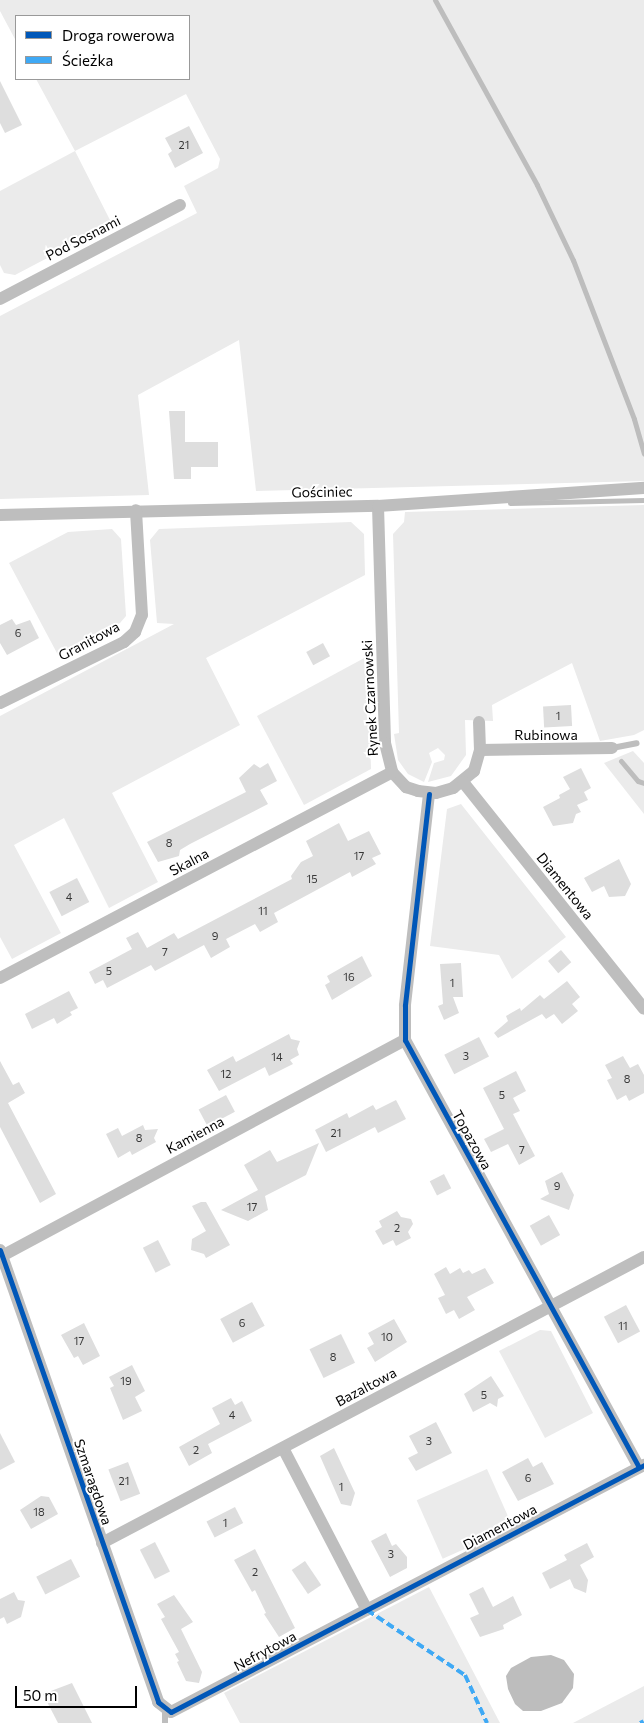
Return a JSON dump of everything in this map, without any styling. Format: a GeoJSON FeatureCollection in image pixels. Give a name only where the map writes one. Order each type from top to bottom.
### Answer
{"type":"FeatureCollection","features":[{"type":"Feature","properties":{"kind":"street","name":"Pod Sosnami"},"geometry":{"type":"LineString","coordinates":[[0,299],[180,205]]}},
{"type":"Feature","properties":{"kind":"street","name":"Gościniec"},"geometry":{"type":"LineString","coordinates":[[0,515],[136,510],[378,506],[644,488]]}},
{"type":"Feature","properties":{"kind":"street","name":"Rynek Czarnowski"},"geometry":{"type":"LineString","coordinates":[[378,506],[385,743],[392,772],[406,787],[429,794]]}},
{"type":"Feature","properties":{"kind":"street","name":"Granitowa"},"geometry":{"type":"LineString","coordinates":[[0,703],[124,642],[135,632],[142,615],[136,510]]}},
{"type":"Feature","properties":{"kind":"street"},"geometry":{"type":"LineString","coordinates":[[429,794],[446,792],[463,782],[474,771],[480,750],[480,722]]}},
{"type":"Feature","properties":{"kind":"street","name":"Rubinowa"},"geometry":{"type":"LineString","coordinates":[[480,750],[612,748]]}},
{"type":"Feature","properties":{"kind":"street","name":"Skalna"},"geometry":{"type":"LineString","coordinates":[[0,978],[392,772]]}},
{"type":"Feature","properties":{"kind":"street","name":"Diamentowa"},"geometry":{"type":"LineString","coordinates":[[463,782],[644,1009]]}},
{"type":"Feature","properties":{"kind":"street","name":"Topazowa"},"geometry":{"type":"LineString","coordinates":[[429,794],[405,1006],[405,1040],[551,1306],[642,1466]]}},
{"type":"Feature","properties":{"kind":"street","name":"Kamienna"},"geometry":{"type":"LineString","coordinates":[[1,1254],[405,1040]]}},
{"type":"Feature","properties":{"kind":"street","name":"Szmaragdowa"},"geometry":{"type":"LineString","coordinates":[[1,1254],[158,1702],[168,1715]]}},
{"type":"Feature","properties":{"kind":"street","name":"Bazaltowa"},"geometry":{"type":"LineString","coordinates":[[102,1543],[644,1257]]}},
{"type":"Feature","properties":{"kind":"street"},"geometry":{"type":"LineString","coordinates":[[283,1448],[367,1610]]}},
{"type":"Feature","properties":{"kind":"street","name":"Diamentowa"},"geometry":{"type":"LineString","coordinates":[[367,1610],[642,1466]]}},
{"type":"Feature","properties":{"kind":"street","name":"Nefrytowa"},"geometry":{"type":"LineString","coordinates":[[168,1715],[367,1610]]}},
{"type":"Feature","properties":{"kind":"lane"},"geometry":{"type":"LineString","coordinates":[[612,748],[637,743]]}},
{"type":"Feature","properties":{"kind":"shaded area"},"geometry":{"type":"Polygon","coordinates":[[[0,0],[644,0],[644,481],[256,491],[239,340],[138,395],[149,495],[0,499],[0,316],[197,213],[184,186],[218,168],[220,159],[186,94],[75,151],[37,80],[190,80],[190,15],[15,15],[15,39],[0,11],[0,0]]]}},
{"type":"Feature","properties":{"kind":"shaded area"},"geometry":{"type":"Polygon","coordinates":[[[75,151],[112,224],[15,275],[4,273],[0,265],[0,191],[75,151]]]}},
{"type":"Feature","properties":{"kind":"shaded area"},"geometry":{"type":"Polygon","coordinates":[[[644,505],[644,730],[634,735],[600,741],[572,663],[492,705],[493,721],[465,720],[466,755],[451,776],[428,782],[434,763],[444,760],[445,755],[438,748],[429,753],[432,762],[424,782],[408,774],[398,760],[394,734],[399,733],[393,534],[404,522],[405,512],[644,505]]]}},
{"type":"Feature","properties":{"kind":"shaded area"},"geometry":{"type":"Polygon","coordinates":[[[351,522],[364,534],[365,575],[206,658],[240,725],[112,793],[158,882],[109,908],[64,818],[14,845],[61,933],[12,959],[0,937],[0,716],[174,624],[157,623],[150,540],[159,529],[351,522]]]}},
{"type":"Feature","properties":{"kind":"shaded area"},"geometry":{"type":"Polygon","coordinates":[[[112,529],[121,539],[126,616],[120,623],[58,655],[9,563],[68,532],[112,529]]]}},
{"type":"Feature","properties":{"kind":"shaded area"},"geometry":{"type":"Polygon","coordinates":[[[368,656],[371,769],[304,805],[257,716],[368,656]]]}},
{"type":"Feature","properties":{"kind":"shaded area"},"geometry":{"type":"Polygon","coordinates":[[[633,751],[644,763],[644,814],[604,763],[633,751]]]}},
{"type":"Feature","properties":{"kind":"shaded area"},"geometry":{"type":"Polygon","coordinates":[[[461,804],[566,937],[512,979],[499,955],[430,946],[447,809],[461,804]]]}},
{"type":"Feature","properties":{"kind":"shaded area"},"geometry":{"type":"Polygon","coordinates":[[[540,1330],[551,1331],[593,1413],[545,1438],[499,1351],[540,1330]]]}},
{"type":"Feature","properties":{"kind":"shaded area"},"geometry":{"type":"Polygon","coordinates":[[[487,1469],[513,1527],[443,1559],[417,1500],[487,1469]]]}},
{"type":"Feature","properties":{"kind":"shaded area"},"geometry":{"type":"Polygon","coordinates":[[[429,1587],[500,1723],[240,1723],[224,1693],[429,1587]]]}},
{"type":"Feature","properties":{"kind":"shaded area"},"geometry":{"type":"Polygon","coordinates":[[[551,1655],[564,1660],[574,1674],[573,1688],[562,1703],[541,1711],[523,1711],[515,1704],[508,1689],[506,1676],[511,1668],[531,1657],[551,1655]]]}},
{"type":"Feature","properties":{"kind":"shaded area"},"geometry":{"type":"Polygon","coordinates":[[[644,1686],[644,1723],[573,1723],[644,1686]]]}},
{"type":"Feature","properties":{"kind":"building"},"geometry":{"type":"Polygon","coordinates":[[[0,81],[22,125],[5,133],[0,123],[0,81]]]}},
{"type":"Feature","properties":{"kind":"building"},"geometry":{"type":"Polygon","coordinates":[[[189,126],[203,153],[175,168],[168,154],[172,151],[165,138],[189,126]]]}},
{"type":"Feature","properties":{"kind":"building"},"geometry":{"type":"Polygon","coordinates":[[[169,411],[185,411],[185,442],[218,442],[218,467],[191,467],[191,479],[174,479],[169,411]]]}},
{"type":"Feature","properties":{"kind":"building"},"geometry":{"type":"Polygon","coordinates":[[[12,619],[16,625],[30,620],[39,638],[7,655],[0,643],[0,625],[12,619]]]}},
{"type":"Feature","properties":{"kind":"building"},"geometry":{"type":"Polygon","coordinates":[[[323,643],[330,656],[313,665],[306,652],[323,643]]]}},
{"type":"Feature","properties":{"kind":"building"},"geometry":{"type":"Polygon","coordinates":[[[571,705],[572,726],[544,727],[543,706],[571,705]]]}},
{"type":"Feature","properties":{"kind":"building"},"geometry":{"type":"Polygon","coordinates":[[[268,763],[277,781],[260,790],[268,804],[190,844],[180,850],[179,856],[158,862],[147,842],[246,792],[239,778],[254,764],[260,768],[268,763]]]}},
{"type":"Feature","properties":{"kind":"building"},"geometry":{"type":"Polygon","coordinates":[[[581,768],[591,788],[584,792],[588,800],[577,805],[581,812],[576,814],[573,823],[553,826],[543,807],[560,798],[559,795],[570,789],[563,777],[581,768]]]}},
{"type":"Feature","properties":{"kind":"building"},"geometry":{"type":"Polygon","coordinates":[[[339,823],[348,841],[369,831],[381,854],[372,858],[376,864],[352,877],[350,872],[274,913],[278,922],[260,932],[255,924],[226,939],[230,947],[211,958],[204,945],[155,971],[151,965],[107,988],[103,980],[95,984],[89,972],[132,949],[126,938],[138,932],[147,948],[174,933],[178,939],[292,879],[291,876],[301,862],[313,856],[306,841],[339,823]]]}},
{"type":"Feature","properties":{"kind":"building"},"geometry":{"type":"Polygon","coordinates":[[[619,859],[631,884],[625,896],[609,897],[604,886],[592,892],[584,878],[619,859]]]}},
{"type":"Feature","properties":{"kind":"building"},"geometry":{"type":"Polygon","coordinates":[[[77,878],[89,902],[62,916],[49,892],[77,878]]]}},
{"type":"Feature","properties":{"kind":"building"},"geometry":{"type":"Polygon","coordinates":[[[561,950],[571,962],[558,973],[548,961],[561,950]]]}},
{"type":"Feature","properties":{"kind":"building"},"geometry":{"type":"Polygon","coordinates":[[[362,956],[372,976],[332,1000],[325,985],[330,982],[327,976],[362,956]]]}},
{"type":"Feature","properties":{"kind":"building"},"geometry":{"type":"Polygon","coordinates":[[[461,963],[463,997],[453,997],[459,1013],[444,1020],[438,1006],[443,1004],[440,964],[461,963]]]}},
{"type":"Feature","properties":{"kind":"building"},"geometry":{"type":"Polygon","coordinates":[[[567,981],[580,997],[572,1004],[578,1011],[562,1024],[554,1014],[546,1019],[542,1014],[498,1038],[494,1033],[508,1021],[506,1016],[520,1008],[521,1011],[540,995],[544,999],[567,981]]]}},
{"type":"Feature","properties":{"kind":"building"},"geometry":{"type":"Polygon","coordinates":[[[69,991],[78,1008],[70,1012],[72,1015],[57,1024],[54,1018],[32,1029],[25,1014],[69,991]]]}},
{"type":"Feature","properties":{"kind":"building"},"geometry":{"type":"Polygon","coordinates":[[[289,1034],[291,1039],[300,1041],[297,1049],[299,1055],[290,1060],[293,1064],[269,1076],[265,1067],[219,1091],[207,1070],[233,1056],[236,1062],[289,1034]]]}},
{"type":"Feature","properties":{"kind":"building"},"geometry":{"type":"Polygon","coordinates":[[[479,1037],[489,1057],[454,1074],[444,1055],[479,1037]]]}},
{"type":"Feature","properties":{"kind":"building"},"geometry":{"type":"Polygon","coordinates":[[[623,1056],[630,1068],[638,1064],[644,1075],[644,1093],[629,1101],[626,1095],[617,1100],[607,1080],[612,1078],[605,1065],[623,1056]]]}},
{"type":"Feature","properties":{"kind":"building"},"geometry":{"type":"Polygon","coordinates":[[[0,1061],[13,1085],[19,1082],[25,1093],[8,1103],[56,1194],[40,1203],[0,1127],[0,1061]]]}},
{"type":"Feature","properties":{"kind":"building"},"geometry":{"type":"Polygon","coordinates":[[[516,1071],[526,1091],[513,1098],[520,1111],[513,1114],[535,1156],[519,1165],[508,1144],[491,1152],[484,1139],[504,1129],[483,1088],[516,1071]]]}},
{"type":"Feature","properties":{"kind":"building"},"geometry":{"type":"Polygon","coordinates":[[[226,1095],[235,1112],[208,1126],[199,1110],[226,1095]]]}},
{"type":"Feature","properties":{"kind":"building"},"geometry":{"type":"Polygon","coordinates":[[[396,1100],[406,1119],[378,1133],[375,1127],[326,1152],[315,1130],[347,1113],[349,1118],[373,1105],[376,1110],[396,1100]]]}},
{"type":"Feature","properties":{"kind":"building"},"geometry":{"type":"Polygon","coordinates":[[[143,1125],[145,1130],[158,1129],[154,1138],[156,1142],[132,1155],[130,1151],[118,1158],[106,1134],[118,1128],[122,1136],[143,1125]]]}},
{"type":"Feature","properties":{"kind":"building"},"geometry":{"type":"Polygon","coordinates":[[[319,1143],[306,1175],[265,1196],[268,1210],[248,1221],[221,1210],[258,1190],[244,1165],[270,1150],[277,1162],[319,1143]]]}},
{"type":"Feature","properties":{"kind":"building"},"geometry":{"type":"Polygon","coordinates":[[[562,1172],[574,1195],[569,1210],[540,1199],[549,1194],[545,1181],[562,1172]]]}},
{"type":"Feature","properties":{"kind":"building"},"geometry":{"type":"Polygon","coordinates":[[[444,1174],[451,1188],[437,1196],[430,1181],[444,1174]]]}},
{"type":"Feature","properties":{"kind":"building"},"geometry":{"type":"Polygon","coordinates":[[[206,1202],[230,1245],[206,1258],[204,1254],[191,1250],[192,1239],[206,1231],[192,1206],[206,1202]]]}},
{"type":"Feature","properties":{"kind":"building"},"geometry":{"type":"Polygon","coordinates":[[[397,1211],[401,1217],[411,1219],[413,1224],[408,1232],[411,1238],[396,1246],[393,1240],[383,1245],[375,1231],[382,1227],[379,1221],[397,1211]]]}},
{"type":"Feature","properties":{"kind":"building"},"geometry":{"type":"Polygon","coordinates":[[[549,1215],[560,1235],[541,1246],[530,1226],[549,1215]]]}},
{"type":"Feature","properties":{"kind":"building"},"geometry":{"type":"Polygon","coordinates":[[[158,1240],[171,1265],[156,1273],[143,1248],[158,1240]]]}},
{"type":"Feature","properties":{"kind":"building"},"geometry":{"type":"Polygon","coordinates":[[[446,1267],[450,1274],[460,1268],[463,1273],[469,1270],[472,1274],[485,1268],[494,1283],[467,1297],[475,1310],[459,1319],[454,1310],[446,1314],[438,1298],[445,1295],[434,1274],[446,1267]]]}},
{"type":"Feature","properties":{"kind":"building"},"geometry":{"type":"Polygon","coordinates":[[[252,1302],[265,1326],[233,1343],[220,1319],[252,1302]]]}},
{"type":"Feature","properties":{"kind":"building"},"geometry":{"type":"Polygon","coordinates":[[[626,1305],[640,1331],[618,1343],[604,1317],[626,1305]]]}},
{"type":"Feature","properties":{"kind":"building"},"geometry":{"type":"Polygon","coordinates":[[[394,1319],[407,1342],[375,1362],[367,1348],[374,1344],[368,1333],[394,1319]]]}},
{"type":"Feature","properties":{"kind":"building"},"geometry":{"type":"Polygon","coordinates":[[[84,1323],[100,1356],[83,1365],[78,1356],[74,1358],[61,1335],[84,1323]]]}},
{"type":"Feature","properties":{"kind":"building"},"geometry":{"type":"Polygon","coordinates":[[[341,1334],[355,1363],[324,1378],[310,1349],[341,1334]]]}},
{"type":"Feature","properties":{"kind":"building"},"geometry":{"type":"Polygon","coordinates":[[[132,1365],[145,1391],[135,1397],[142,1411],[123,1420],[110,1388],[114,1386],[109,1377],[132,1365]]]}},
{"type":"Feature","properties":{"kind":"building"},"geometry":{"type":"Polygon","coordinates":[[[491,1376],[504,1396],[498,1399],[497,1407],[490,1403],[473,1412],[464,1394],[491,1376]]]}},
{"type":"Feature","properties":{"kind":"building"},"geometry":{"type":"Polygon","coordinates":[[[231,1398],[235,1405],[242,1401],[252,1421],[208,1444],[212,1453],[189,1466],[179,1447],[220,1424],[212,1408],[231,1398]]]}},
{"type":"Feature","properties":{"kind":"building"},"geometry":{"type":"Polygon","coordinates":[[[436,1422],[452,1453],[416,1471],[408,1458],[418,1453],[409,1436],[436,1422]]]}},
{"type":"Feature","properties":{"kind":"building"},"geometry":{"type":"Polygon","coordinates":[[[0,1433],[15,1462],[0,1470],[0,1433]]]}},
{"type":"Feature","properties":{"kind":"building"},"geometry":{"type":"Polygon","coordinates":[[[334,1448],[355,1493],[351,1506],[341,1504],[320,1456],[334,1448]]]}},
{"type":"Feature","properties":{"kind":"building"},"geometry":{"type":"Polygon","coordinates":[[[528,1458],[533,1467],[542,1462],[554,1484],[518,1501],[502,1472],[528,1458]]]}},
{"type":"Feature","properties":{"kind":"building"},"geometry":{"type":"Polygon","coordinates":[[[128,1462],[140,1494],[121,1501],[108,1470],[128,1462]]]}},
{"type":"Feature","properties":{"kind":"building"},"geometry":{"type":"Polygon","coordinates":[[[41,1496],[49,1497],[58,1514],[31,1529],[20,1510],[41,1496]]]}},
{"type":"Feature","properties":{"kind":"building"},"geometry":{"type":"Polygon","coordinates":[[[235,1507],[243,1523],[215,1538],[206,1522],[235,1507]]]}},
{"type":"Feature","properties":{"kind":"building"},"geometry":{"type":"Polygon","coordinates":[[[386,1533],[392,1546],[396,1544],[407,1557],[407,1568],[390,1577],[371,1541],[386,1533]]]}},
{"type":"Feature","properties":{"kind":"building"},"geometry":{"type":"Polygon","coordinates":[[[155,1542],[170,1571],[155,1579],[140,1550],[155,1542]]]}},
{"type":"Feature","properties":{"kind":"building"},"geometry":{"type":"Polygon","coordinates":[[[587,1543],[594,1557],[580,1565],[588,1580],[586,1593],[574,1588],[570,1579],[550,1589],[542,1573],[567,1560],[564,1555],[587,1543]]]}},
{"type":"Feature","properties":{"kind":"building"},"geometry":{"type":"Polygon","coordinates":[[[255,1549],[295,1628],[279,1637],[264,1614],[266,1613],[255,1590],[252,1592],[234,1560],[255,1549]]]}},
{"type":"Feature","properties":{"kind":"building"},"geometry":{"type":"Polygon","coordinates":[[[71,1559],[80,1577],[45,1595],[36,1577],[71,1559]]]}},
{"type":"Feature","properties":{"kind":"building"},"geometry":{"type":"Polygon","coordinates":[[[305,1561],[321,1585],[308,1594],[292,1570],[305,1561]]]}},
{"type":"Feature","properties":{"kind":"building"},"geometry":{"type":"Polygon","coordinates":[[[483,1587],[493,1607],[513,1596],[522,1615],[503,1625],[504,1629],[480,1637],[470,1618],[479,1614],[469,1594],[483,1587]]]}},
{"type":"Feature","properties":{"kind":"building"},"geometry":{"type":"Polygon","coordinates":[[[14,1592],[18,1600],[25,1601],[21,1617],[7,1624],[4,1617],[0,1619],[0,1599],[14,1592]]]}},
{"type":"Feature","properties":{"kind":"building"},"geometry":{"type":"Polygon","coordinates":[[[174,1595],[193,1622],[181,1629],[202,1672],[199,1683],[186,1681],[175,1654],[179,1652],[161,1619],[165,1617],[157,1604],[174,1595]]]}},
{"type":"Feature","properties":{"kind":"building"},"geometry":{"type":"Polygon","coordinates":[[[72,1683],[92,1723],[58,1723],[43,1694],[72,1683]]]}},
{"type":"Feature","properties":{"kind":"waterway"},"geometry":{"type":"LineString","coordinates":[[435,0],[537,185],[573,260],[634,419],[644,454]]}},
{"type":"Feature","properties":{"kind":"waterway"},"geometry":{"type":"LineString","coordinates":[[510,503],[644,500]]}},
{"type":"Feature","properties":{"kind":"waterway"},"geometry":{"type":"LineString","coordinates":[[621,761],[638,781],[644,783]]}},
{"type":"Feature","properties":{"kind":"marked path"},"geometry":{"type":"LineString","coordinates":[[367,1610],[465,1675],[487,1723]]}},
{"type":"Feature","properties":{"kind":"marked path"},"geometry":{"type":"LineString","coordinates":[[640,1723],[644,1721]]}},
{"type":"Feature","properties":{"kind":"cycle path"},"geometry":{"type":"LineString","coordinates":[[429,794],[405,1006],[405,1040],[639,1467]]}},
{"type":"Feature","properties":{"kind":"cycle path"},"geometry":{"type":"LineString","coordinates":[[0,1250],[158,1702],[171,1712],[644,1465]]}}]}
